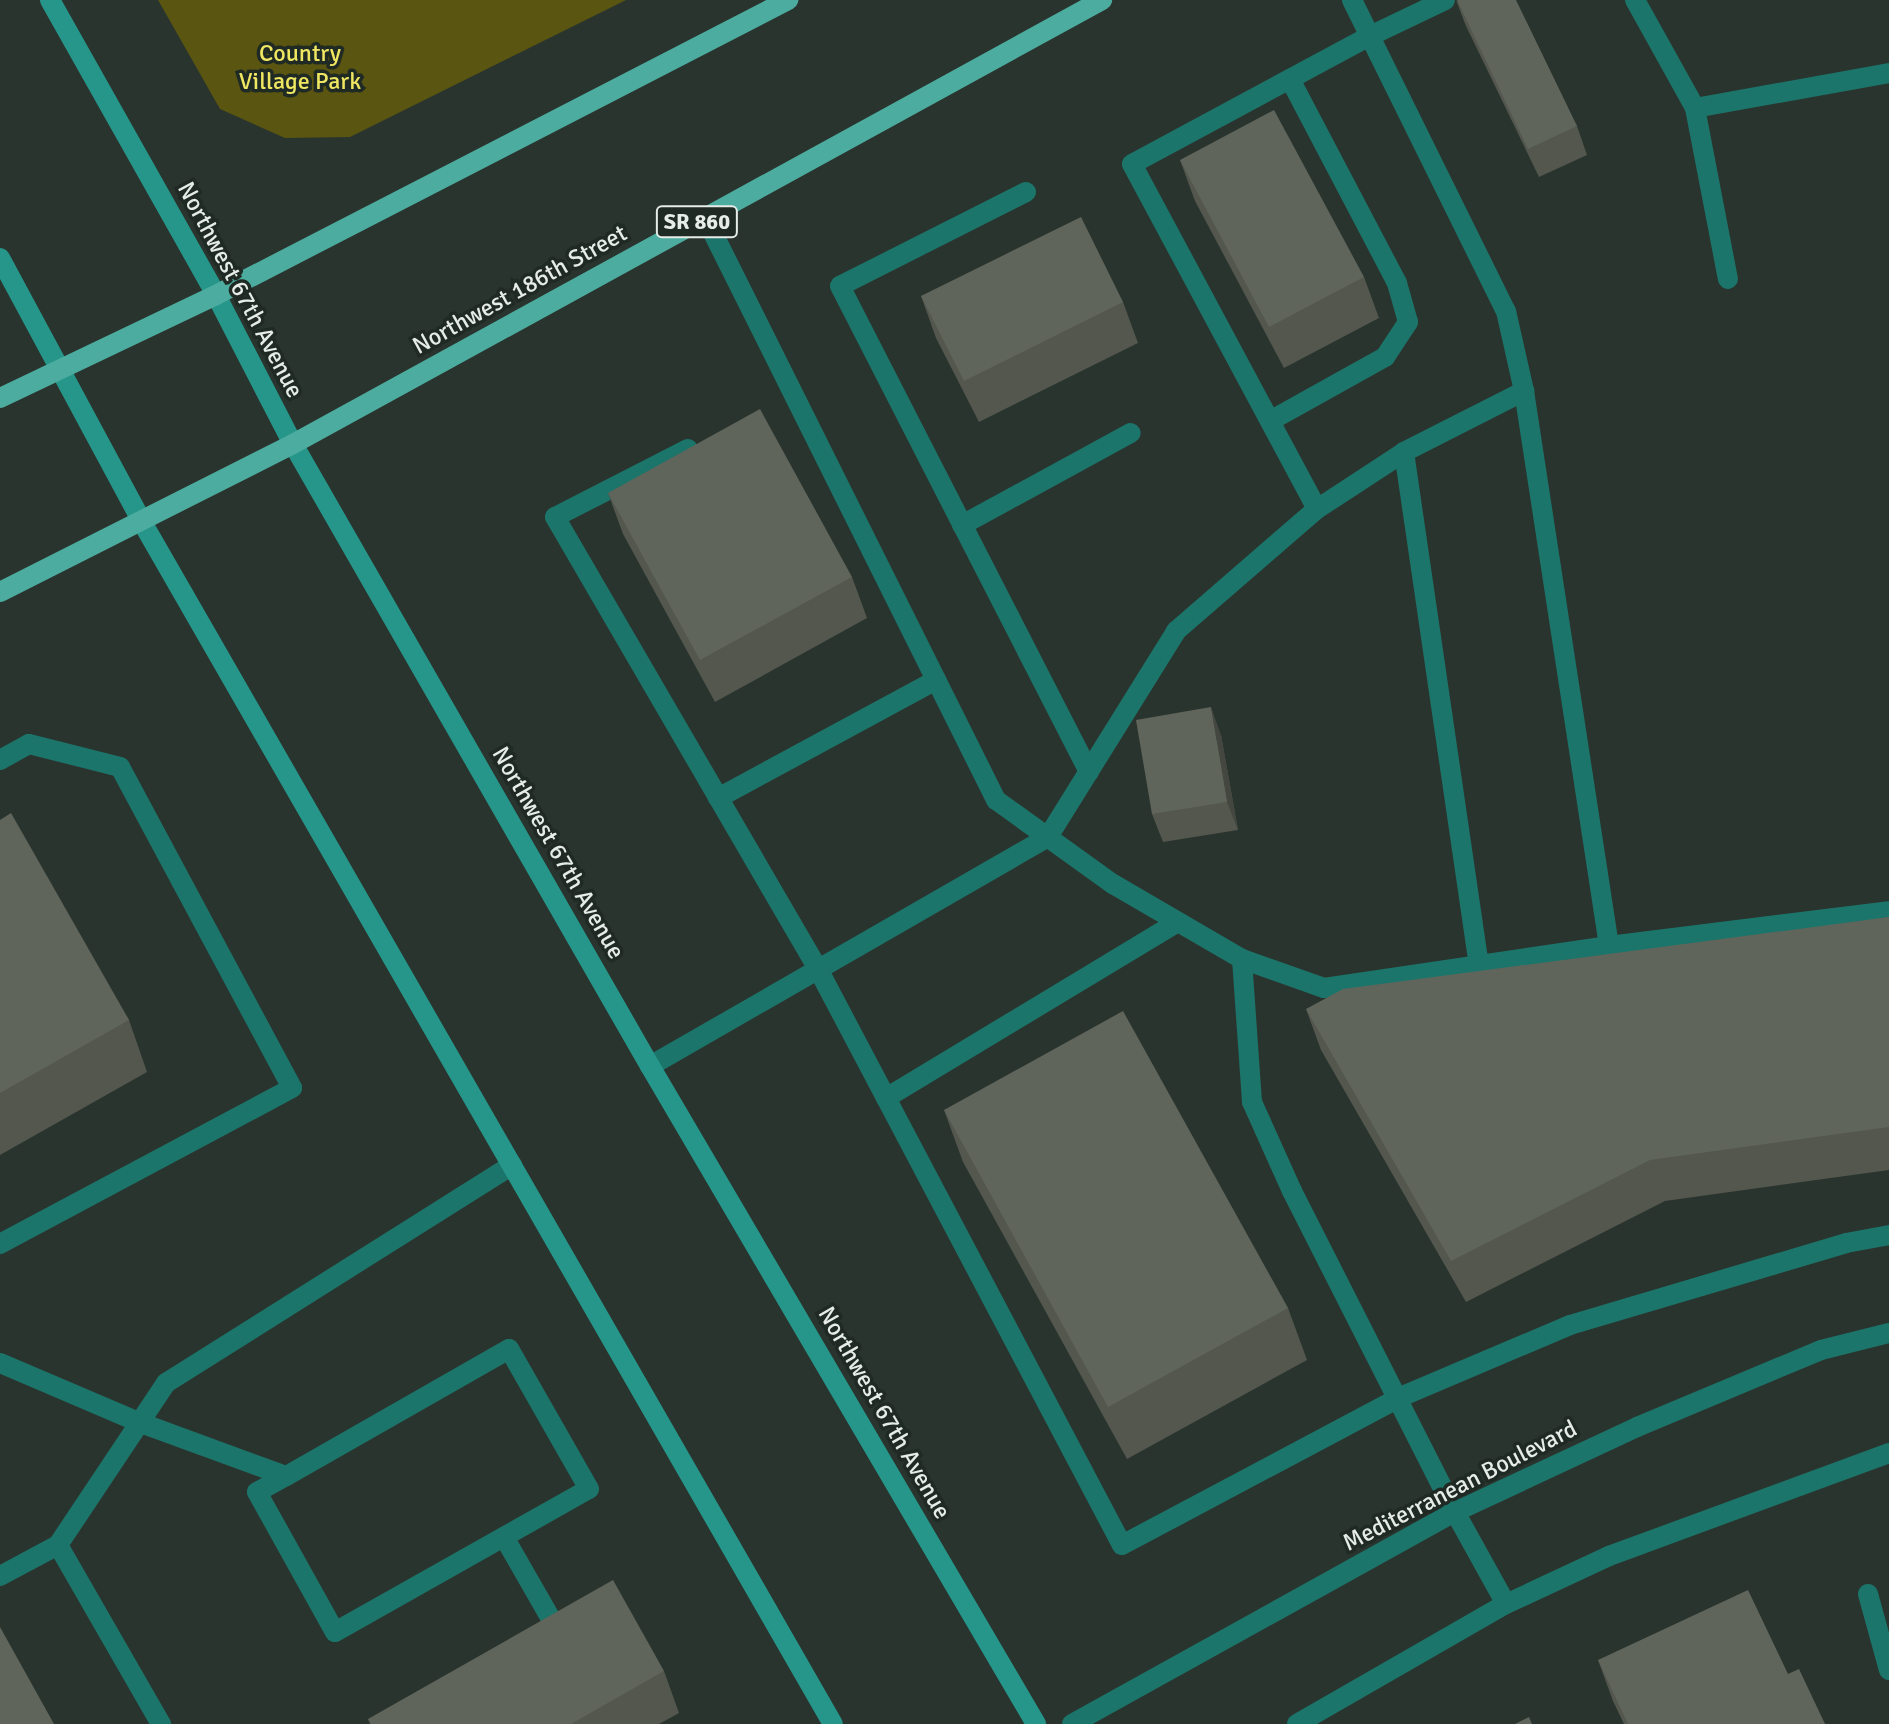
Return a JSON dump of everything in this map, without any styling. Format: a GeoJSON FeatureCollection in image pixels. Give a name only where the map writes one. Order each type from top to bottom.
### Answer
{"type":"FeatureCollection","features":[{"type":"Feature","properties":{"kind":"main road","name":"Northwest 67th Avenue"},"geometry":{"type":"LineString","coordinates":[[50,0],[216,295],[293,444],[650,1066],[1036,1724]]}},
{"type":"Feature","properties":{"kind":"main road"},"geometry":{"type":"LineString","coordinates":[[0,398],[216,295],[788,0]]}},
{"type":"Feature","properties":{"kind":"main road","name":"Northwest 186th Street"},"geometry":{"type":"LineString","coordinates":[[0,592],[293,444],[1102,0]]}},
{"type":"Feature","properties":{"kind":"main road"},"geometry":{"type":"LineString","coordinates":[[0,258],[142,522],[833,1724]]}},
{"type":"Feature","properties":{"kind":"street"},"geometry":{"type":"LineString","coordinates":[[1352,0],[1506,311],[1524,391],[1609,946]]}},
{"type":"Feature","properties":{"kind":"street"},"geometry":{"type":"LineString","coordinates":[[1317,509],[1132,164],[1370,36],[1445,0]]}},
{"type":"Feature","properties":{"kind":"street"},"geometry":{"type":"LineString","coordinates":[[1635,0],[1695,108],[1728,279]]}},
{"type":"Feature","properties":{"kind":"street"},"geometry":{"type":"LineString","coordinates":[[1695,108],[1889,73]]}},
{"type":"Feature","properties":{"kind":"street"},"geometry":{"type":"LineString","coordinates":[[1270,421],[1385,357],[1408,322],[1397,283],[1290,79]]}},
{"type":"Feature","properties":{"kind":"street"},"geometry":{"type":"LineString","coordinates":[[1026,192],[840,286],[1089,772]]}},
{"type":"Feature","properties":{"kind":"street"},"geometry":{"type":"LineString","coordinates":[[705,217],[996,800],[1113,884],[1242,959],[1324,988],[1609,946],[1889,911]]}},
{"type":"Feature","properties":{"kind":"street"},"geometry":{"type":"LineString","coordinates":[[650,1066],[1048,837],[1176,631],[1317,509],[1404,452],[1524,391]]}},
{"type":"Feature","properties":{"kind":"street"},"geometry":{"type":"LineString","coordinates":[[962,525],[1131,433]]}},
{"type":"Feature","properties":{"kind":"street"},"geometry":{"type":"LineString","coordinates":[[688,449],[555,517],[818,969],[1122,1545],[1398,1398],[1570,1325],[1846,1243],[1889,1235]]}},
{"type":"Feature","properties":{"kind":"street"},"geometry":{"type":"LineString","coordinates":[[1404,452],[1479,966]]}},
{"type":"Feature","properties":{"kind":"street"},"geometry":{"type":"LineString","coordinates":[[718,798],[936,680]]}},
{"type":"Feature","properties":{"kind":"street"},"geometry":{"type":"LineString","coordinates":[[0,760],[29,744],[120,767],[292,1088],[0,1244]]}},
{"type":"Feature","properties":{"kind":"street"},"geometry":{"type":"LineString","coordinates":[[886,1098],[1178,922]]}},
{"type":"Feature","properties":{"kind":"street"},"geometry":{"type":"LineString","coordinates":[[1242,959],[1252,1102],[1292,1191],[1455,1512],[1506,1604]]}},
{"type":"Feature","properties":{"kind":"street"},"geometry":{"type":"LineString","coordinates":[[0,1576],[58,1545],[166,1383],[512,1165]]}},
{"type":"Feature","properties":{"kind":"street","name":"Mediterranean Boulevard"},"geometry":{"type":"LineString","coordinates":[[1072,1724],[1455,1512],[1637,1427],[1821,1350],[1889,1333]]}},
{"type":"Feature","properties":{"kind":"street"},"geometry":{"type":"LineString","coordinates":[[509,1349],[589,1489],[335,1632],[257,1492],[286,1476],[509,1349]]}},
{"type":"Feature","properties":{"kind":"street"},"geometry":{"type":"LineString","coordinates":[[0,1363],[141,1423],[286,1476]]}},
{"type":"Feature","properties":{"kind":"street"},"geometry":{"type":"LineString","coordinates":[[1297,1724],[1506,1604],[1609,1556],[1889,1453]]}},
{"type":"Feature","properties":{"kind":"street"},"geometry":{"type":"LineString","coordinates":[[504,1537],[572,1653]]}},
{"type":"Feature","properties":{"kind":"street"},"geometry":{"type":"LineString","coordinates":[[58,1545],[161,1724]]}},
{"type":"Feature","properties":{"kind":"street"},"geometry":{"type":"LineString","coordinates":[[1868,1594],[1889,1670]]}},
{"type":"Feature","properties":{"kind":"green space","name":"Country Village Park"},"geometry":{"type":"Polygon","coordinates":[[[158,0],[626,0],[350,137],[285,138],[220,109],[158,0]]]}},
{"type":"Feature","properties":{"kind":"building"},"geometry":{"type":"Polygon","coordinates":[[[1457,0],[1516,0],[1577,126],[1528,149],[1457,0]]]}},
{"type":"Feature","properties":{"kind":"building"},"geometry":{"type":"Polygon","coordinates":[[[1274,110],[1364,277],[1269,327],[1180,160],[1274,110]]]}},
{"type":"Feature","properties":{"kind":"building"},"geometry":{"type":"Polygon","coordinates":[[[1081,217],[1123,302],[964,381],[921,296],[1081,217]]]}},
{"type":"Feature","properties":{"kind":"building"},"geometry":{"type":"Polygon","coordinates":[[[760,409],[852,577],[700,660],[608,493],[760,409]]]}},
{"type":"Feature","properties":{"kind":"building"},"geometry":{"type":"Polygon","coordinates":[[[1211,707],[1227,802],[1152,814],[1136,720],[1211,707]]]}},
{"type":"Feature","properties":{"kind":"building"},"geometry":{"type":"Polygon","coordinates":[[[11,813],[129,1020],[0,1093],[0,820],[11,813]]]}},
{"type":"Feature","properties":{"kind":"building"},"geometry":{"type":"Polygon","coordinates":[[[1889,917],[1889,1127],[1650,1160],[1451,1261],[1306,1009],[1343,989],[1889,917]]]}},
{"type":"Feature","properties":{"kind":"building"},"geometry":{"type":"Polygon","coordinates":[[[1123,1011],[1288,1308],[1108,1407],[944,1110],[1123,1011]]]}},
{"type":"Feature","properties":{"kind":"building"},"geometry":{"type":"Polygon","coordinates":[[[613,1580],[664,1671],[571,1724],[371,1724],[368,1719],[613,1580]]]}},
{"type":"Feature","properties":{"kind":"building"},"geometry":{"type":"Polygon","coordinates":[[[1748,1590],[1788,1674],[1799,1669],[1825,1724],[1628,1724],[1598,1660],[1748,1590]]]}},
{"type":"Feature","properties":{"kind":"building"},"geometry":{"type":"Polygon","coordinates":[[[0,1627],[54,1724],[0,1724],[0,1627]]]}},
{"type":"Feature","properties":{"kind":"building"},"geometry":{"type":"Polygon","coordinates":[[[1529,1717],[1532,1724],[1515,1724],[1529,1717]]]}}]}
